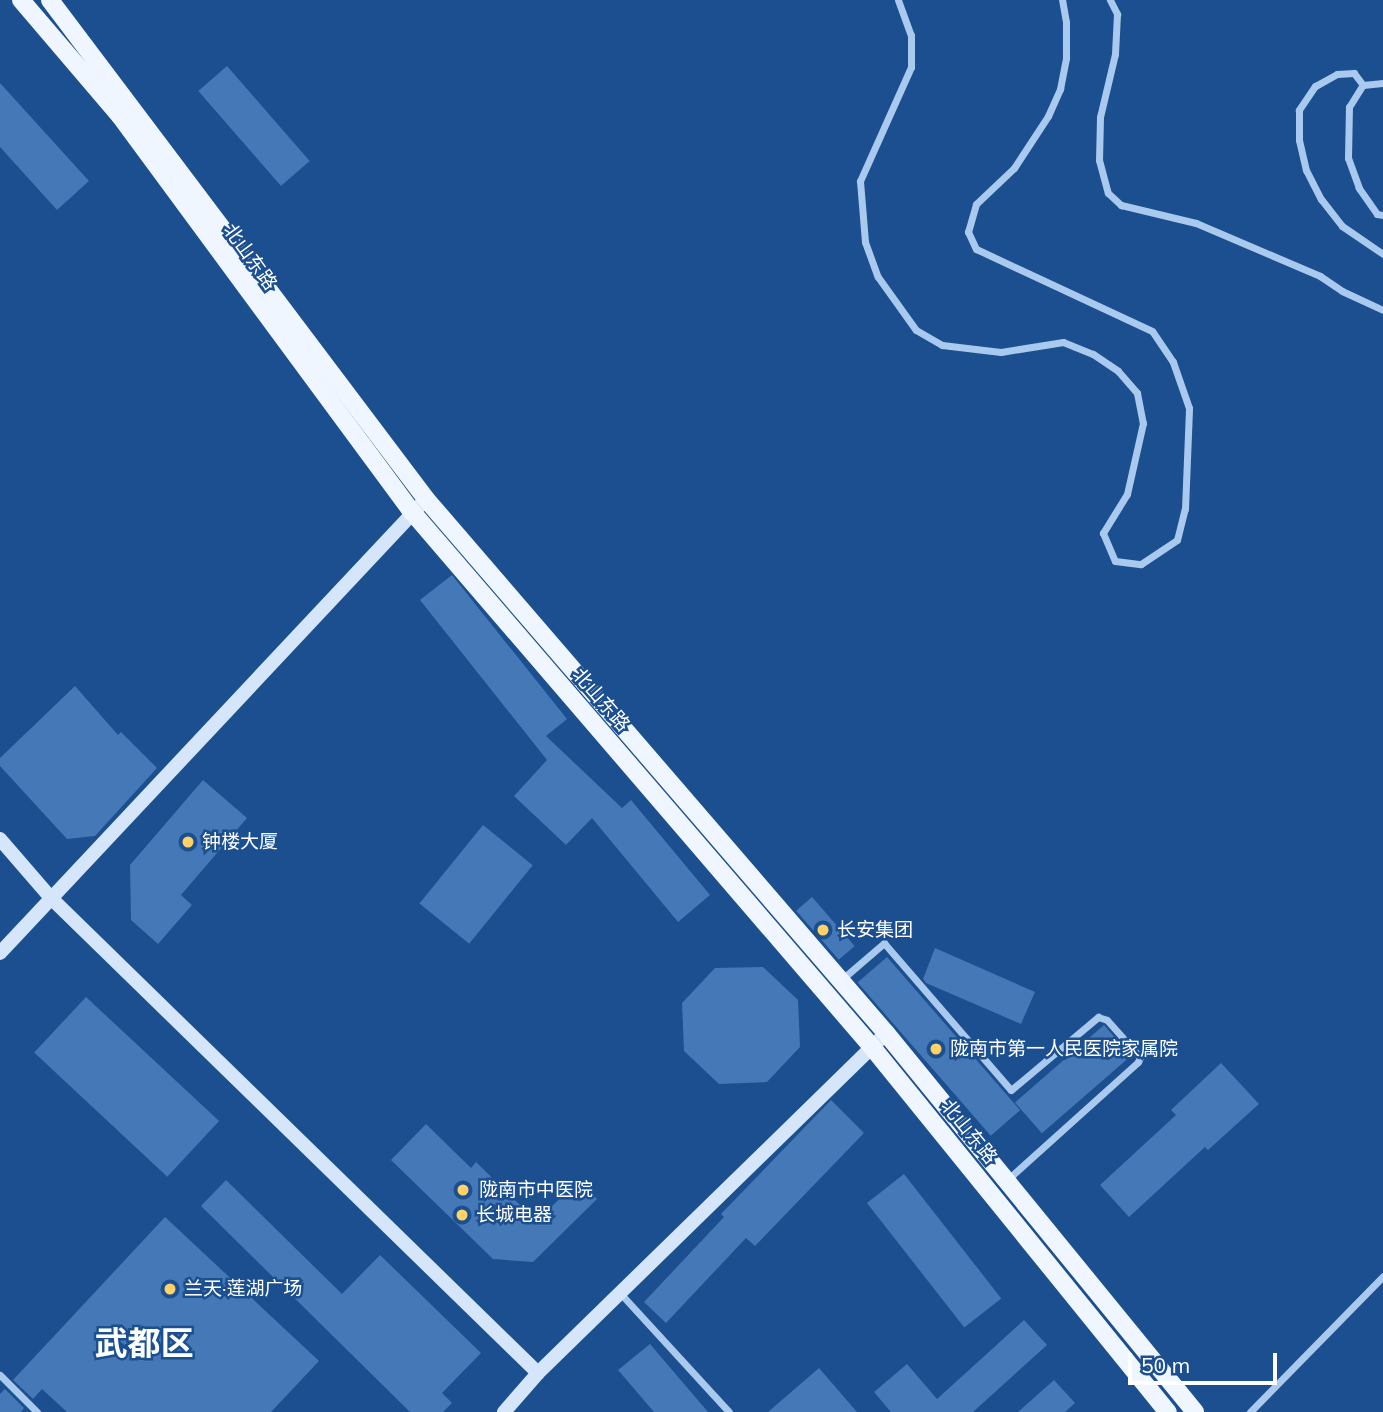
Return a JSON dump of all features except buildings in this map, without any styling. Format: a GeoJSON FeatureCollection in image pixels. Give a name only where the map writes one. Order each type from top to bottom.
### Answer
{"type":"FeatureCollection","features":[{"type":"Feature","properties":{"kind":"main road","name":"北山东路"},"geometry":{"type":"LineString","coordinates":[[21,0],[120,116],[413,513],[872,1047],[1168,1412]]}},
{"type":"Feature","properties":{"kind":"main road","name":"北山东路"},"geometry":{"type":"LineString","coordinates":[[50,0],[426,499],[886,1033],[1195,1412]]}},
{"type":"Feature","properties":{"kind":"street"},"geometry":{"type":"LineString","coordinates":[[898,0],[911,35],[911,67],[860,181],[865,242],[878,277],[916,330],[942,345],[1001,352],[1063,342],[1093,354],[1118,371],[1137,393],[1143,423],[1127,494],[1103,533],[1115,561],[1141,564],[1177,540],[1185,509],[1189,408],[1173,362],[1152,331],[976,248],[968,232],[976,204],[1014,168],[1048,116],[1060,89],[1066,58],[1066,22],[1062,0]]}},
{"type":"Feature","properties":{"kind":"street"},"geometry":{"type":"LineString","coordinates":[[1110,0],[1117,14],[1115,54],[1100,117],[1099,160],[1108,193],[1121,205],[1196,223],[1307,270],[1383,310]]}},
{"type":"Feature","properties":{"kind":"street"},"geometry":{"type":"LineString","coordinates":[[1363,85],[1354,73],[1337,74],[1315,86],[1298,110],[1298,141],[1306,170],[1321,200],[1342,226],[1383,254]]}},
{"type":"Feature","properties":{"kind":"street"},"geometry":{"type":"LineString","coordinates":[[1363,85],[1383,83]]}},
{"type":"Feature","properties":{"kind":"street"},"geometry":{"type":"LineString","coordinates":[[1363,85],[1349,107],[1348,158],[1359,188],[1377,214],[1383,215]]}},
{"type":"Feature","properties":{"kind":"street"},"geometry":{"type":"LineString","coordinates":[[0,953],[426,499]]}},
{"type":"Feature","properties":{"kind":"street"},"geometry":{"type":"LineString","coordinates":[[0,839],[51,898],[538,1373]]}},
{"type":"Feature","properties":{"kind":"street"},"geometry":{"type":"LineString","coordinates":[[841,980],[884,943],[1011,1090],[1098,1017],[1107,1020],[1140,1057],[1138,1062],[1006,1180]]}},
{"type":"Feature","properties":{"kind":"street"},"geometry":{"type":"LineString","coordinates":[[504,1412],[538,1373],[886,1033]]}},
{"type":"Feature","properties":{"kind":"street"},"geometry":{"type":"LineString","coordinates":[[1250,1412],[1383,1276]]}},
{"type":"Feature","properties":{"kind":"street"},"geometry":{"type":"LineString","coordinates":[[620,1293],[729,1412]]}},
{"type":"Feature","properties":{"kind":"street"},"geometry":{"type":"LineString","coordinates":[[0,1375],[37,1412]]}},
{"type":"Feature","properties":{"kind":"place","name":"钟楼大厦"},"geometry":{"type":"Point","coordinates":[188,842]}},
{"type":"Feature","properties":{"kind":"place","name":"长安集团"},"geometry":{"type":"Point","coordinates":[823,930]}},
{"type":"Feature","properties":{"kind":"place","name":"陇南市第一人民医院家属院"},"geometry":{"type":"Point","coordinates":[936,1049]}},
{"type":"Feature","properties":{"kind":"place","name":"陇南市中医院"},"geometry":{"type":"Point","coordinates":[463,1190]}},
{"type":"Feature","properties":{"kind":"place","name":"长城电器"},"geometry":{"type":"Point","coordinates":[462,1215]}},
{"type":"Feature","properties":{"kind":"place","name":"兰天·莲湖广场"},"geometry":{"type":"Point","coordinates":[170,1289]}},
{"type":"Feature","properties":{"kind":"district","name":"武都区"},"geometry":{"type":"Point","coordinates":[144,1343]}}]}
